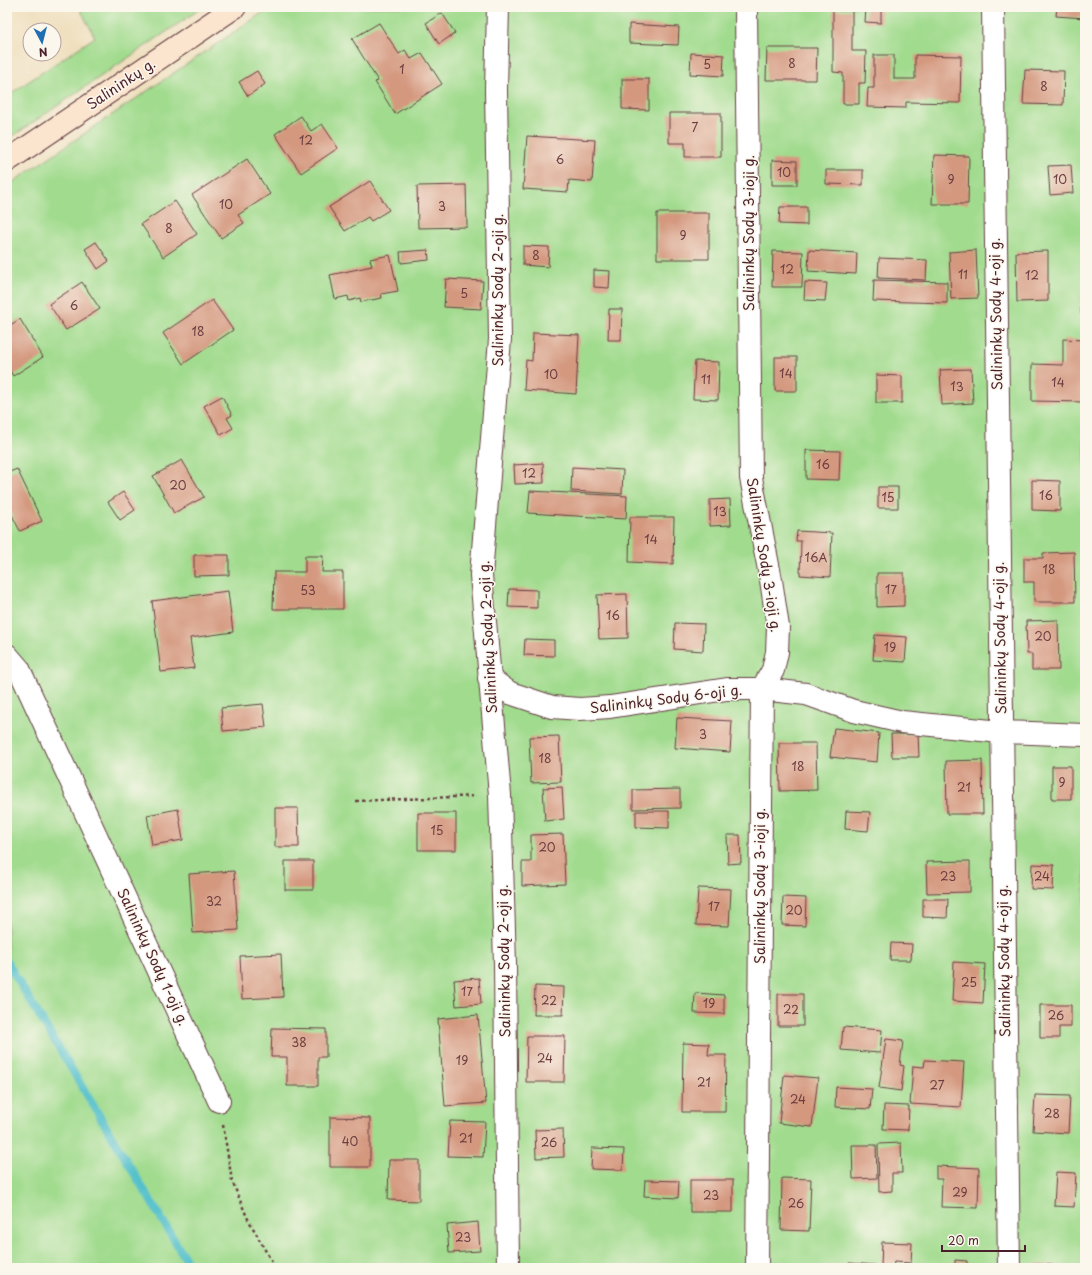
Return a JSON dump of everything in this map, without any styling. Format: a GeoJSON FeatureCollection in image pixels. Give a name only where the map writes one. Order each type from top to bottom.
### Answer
{"type":"FeatureCollection","features":[{"type":"Feature","properties":{"kind":"main road","name":"Salininkų g."},"geometry":{"type":"LineString","coordinates":[[7,162],[235,7]]}},
{"type":"Feature","properties":{"kind":"street","name":"Salininkų Sodų 2-oji g."},"geometry":{"type":"LineString","coordinates":[[498,7],[496,89],[500,339],[482,575],[489,678],[500,795],[505,964],[508,1268]]}},
{"type":"Feature","properties":{"kind":"street","name":"Salininkų Sodų 3-ioji g."},"geometry":{"type":"LineString","coordinates":[[746,7],[751,478],[771,580],[778,627],[777,652],[773,670],[762,689],[757,1268]]}},
{"type":"Feature","properties":{"kind":"street","name":"Salininkų Sodų 4-oji g."},"geometry":{"type":"LineString","coordinates":[[993,7],[1009,1268]]}},
{"type":"Feature","properties":{"kind":"street","name":"Salininkų Sodų 1-oji g."},"geometry":{"type":"LineString","coordinates":[[7,655],[19,669],[219,1101]]}},
{"type":"Feature","properties":{"kind":"street","name":"Salininkų Sodų 6-oji g."},"geometry":{"type":"LineString","coordinates":[[489,678],[510,693],[552,707],[580,709],[610,707],[720,690],[762,689],[806,694],[854,711],[902,722],[1001,732],[1085,735]]}},
{"type":"Feature","properties":{"kind":"path"},"geometry":{"type":"LineString","coordinates":[[356,800],[500,795]]}},
{"type":"Feature","properties":{"kind":"path"},"geometry":{"type":"LineString","coordinates":[[219,1101],[232,1181],[247,1217],[275,1268]]}},
{"type":"Feature","properties":{"kind":"green space"},"geometry":{"type":"Polygon","coordinates":[[[79,7],[203,7],[7,140],[7,96],[58,62],[62,62],[62,59],[95,37],[79,7]]]}},
{"type":"Feature","properties":{"kind":"green space"},"geometry":{"type":"Polygon","coordinates":[[[271,7],[1085,7],[1085,1268],[7,1268],[7,186],[271,7]]]}},
{"type":"Feature","properties":{"kind":"building"},"geometry":{"type":"Polygon","coordinates":[[[866,7],[881,7],[881,23],[865,22],[866,7]]]}},
{"type":"Feature","properties":{"kind":"building"},"geometry":{"type":"Polygon","coordinates":[[[1057,7],[1085,7],[1085,18],[1056,16],[1057,7]]]}},
{"type":"Feature","properties":{"kind":"building"},"geometry":{"type":"Polygon","coordinates":[[[833,10],[852,10],[852,51],[866,51],[865,83],[859,83],[859,104],[843,104],[843,73],[833,72],[833,10]]]}},
{"type":"Feature","properties":{"kind":"building"},"geometry":{"type":"Polygon","coordinates":[[[442,13],[455,33],[439,44],[426,23],[442,13]]]}},
{"type":"Feature","properties":{"kind":"building"},"geometry":{"type":"Polygon","coordinates":[[[379,23],[399,54],[405,50],[411,59],[422,53],[442,84],[395,114],[375,82],[378,81],[352,39],[379,23]]]}},
{"type":"Feature","properties":{"kind":"building"},"geometry":{"type":"Polygon","coordinates":[[[629,24],[679,27],[678,45],[629,43],[629,24]]]}},
{"type":"Feature","properties":{"kind":"building"},"geometry":{"type":"Polygon","coordinates":[[[767,48],[817,48],[816,80],[766,80],[767,48]]]}},
{"type":"Feature","properties":{"kind":"building"},"geometry":{"type":"Polygon","coordinates":[[[691,53],[724,55],[723,76],[690,74],[691,53]]]}},
{"type":"Feature","properties":{"kind":"building"},"geometry":{"type":"Polygon","coordinates":[[[874,55],[894,55],[894,79],[915,79],[915,55],[961,56],[960,103],[906,102],[906,108],[867,107],[868,88],[874,88],[874,55]]]}},
{"type":"Feature","properties":{"kind":"building"},"geometry":{"type":"Polygon","coordinates":[[[1025,70],[1064,71],[1063,105],[1023,104],[1025,70]]]}},
{"type":"Feature","properties":{"kind":"building"},"geometry":{"type":"Polygon","coordinates":[[[257,71],[265,84],[248,96],[239,82],[257,71]]]}},
{"type":"Feature","properties":{"kind":"building"},"geometry":{"type":"Polygon","coordinates":[[[622,79],[649,79],[649,110],[622,109],[622,79]]]}},
{"type":"Feature","properties":{"kind":"building"},"geometry":{"type":"Polygon","coordinates":[[[669,113],[721,113],[721,157],[685,157],[685,143],[669,143],[669,113]]]}},
{"type":"Feature","properties":{"kind":"building"},"geometry":{"type":"Polygon","coordinates":[[[301,116],[311,131],[322,124],[338,148],[301,173],[275,134],[301,116]]]}},
{"type":"Feature","properties":{"kind":"building"},"geometry":{"type":"Polygon","coordinates":[[[527,136],[595,140],[592,182],[569,180],[568,192],[523,189],[527,136]]]}},
{"type":"Feature","properties":{"kind":"building"},"geometry":{"type":"Polygon","coordinates":[[[934,155],[969,156],[968,204],[932,204],[934,155]]]}},
{"type":"Feature","properties":{"kind":"building"},"geometry":{"type":"Polygon","coordinates":[[[247,159],[270,194],[238,215],[244,223],[221,238],[192,195],[247,159]]]}},
{"type":"Feature","properties":{"kind":"building"},"geometry":{"type":"Polygon","coordinates":[[[772,160],[797,161],[797,185],[772,185],[772,160]]]}},
{"type":"Feature","properties":{"kind":"building"},"geometry":{"type":"Polygon","coordinates":[[[1071,165],[1073,193],[1050,195],[1048,166],[1071,165]]]}},
{"type":"Feature","properties":{"kind":"building"},"geometry":{"type":"Polygon","coordinates":[[[826,170],[863,170],[863,185],[826,184],[826,170]]]}},
{"type":"Feature","properties":{"kind":"building"},"geometry":{"type":"Polygon","coordinates":[[[370,181],[389,210],[371,221],[368,217],[345,231],[329,207],[370,181]]]}},
{"type":"Feature","properties":{"kind":"building"},"geometry":{"type":"Polygon","coordinates":[[[466,185],[467,227],[418,228],[417,186],[466,185]]]}},
{"type":"Feature","properties":{"kind":"building"},"geometry":{"type":"Polygon","coordinates":[[[175,201],[197,234],[163,257],[141,224],[175,201]]]}},
{"type":"Feature","properties":{"kind":"building"},"geometry":{"type":"Polygon","coordinates":[[[780,207],[807,207],[807,225],[779,224],[780,207]]]}},
{"type":"Feature","properties":{"kind":"building"},"geometry":{"type":"Polygon","coordinates":[[[657,213],[709,213],[709,259],[657,259],[657,213]]]}},
{"type":"Feature","properties":{"kind":"building"},"geometry":{"type":"Polygon","coordinates":[[[1083,214],[1085,214],[1085,228],[1082,228],[1083,214]]]}},
{"type":"Feature","properties":{"kind":"building"},"geometry":{"type":"Polygon","coordinates":[[[96,242],[109,261],[98,269],[85,249],[96,242]]]}},
{"type":"Feature","properties":{"kind":"building"},"geometry":{"type":"Polygon","coordinates":[[[523,246],[549,247],[548,267],[523,265],[523,246]]]}},
{"type":"Feature","properties":{"kind":"building"},"geometry":{"type":"Polygon","coordinates":[[[428,250],[429,260],[401,263],[400,252],[428,250]]]}},
{"type":"Feature","properties":{"kind":"building"},"geometry":{"type":"Polygon","coordinates":[[[809,250],[857,253],[856,274],[808,271],[809,250]]]}},
{"type":"Feature","properties":{"kind":"building"},"geometry":{"type":"Polygon","coordinates":[[[976,250],[978,298],[951,299],[949,252],[976,250]]]}},
{"type":"Feature","properties":{"kind":"building"},"geometry":{"type":"Polygon","coordinates":[[[773,251],[803,252],[802,287],[772,287],[773,251]]]}},
{"type":"Feature","properties":{"kind":"building"},"geometry":{"type":"Polygon","coordinates":[[[1048,251],[1048,301],[1017,302],[1016,252],[1048,251]]]}},
{"type":"Feature","properties":{"kind":"building"},"geometry":{"type":"Polygon","coordinates":[[[390,255],[398,291],[381,294],[382,298],[361,302],[360,298],[349,301],[348,296],[335,299],[330,275],[372,266],[370,259],[390,255]]]}},
{"type":"Feature","properties":{"kind":"building"},"geometry":{"type":"Polygon","coordinates":[[[879,258],[927,260],[926,280],[878,278],[879,258]]]}},
{"type":"Feature","properties":{"kind":"building"},"geometry":{"type":"Polygon","coordinates":[[[594,270],[610,271],[609,288],[594,287],[594,270]]]}},
{"type":"Feature","properties":{"kind":"building"},"geometry":{"type":"Polygon","coordinates":[[[446,279],[483,281],[481,309],[444,307],[446,279]]]}},
{"type":"Feature","properties":{"kind":"building"},"geometry":{"type":"Polygon","coordinates":[[[874,280],[947,282],[947,303],[873,301],[874,280]]]}},
{"type":"Feature","properties":{"kind":"building"},"geometry":{"type":"Polygon","coordinates":[[[82,282],[100,309],[66,330],[49,304],[82,282]]]}},
{"type":"Feature","properties":{"kind":"building"},"geometry":{"type":"Polygon","coordinates":[[[805,282],[827,283],[825,301],[804,300],[805,282]]]}},
{"type":"Feature","properties":{"kind":"building"},"geometry":{"type":"Polygon","coordinates":[[[1081,295],[1085,296],[1085,314],[1081,314],[1081,295]]]}},
{"type":"Feature","properties":{"kind":"building"},"geometry":{"type":"Polygon","coordinates":[[[212,300],[233,330],[183,364],[163,333],[212,300]]]}},
{"type":"Feature","properties":{"kind":"building"},"geometry":{"type":"Polygon","coordinates":[[[609,309],[622,309],[621,340],[608,340],[609,309]]]}},
{"type":"Feature","properties":{"kind":"building"},"geometry":{"type":"Polygon","coordinates":[[[20,319],[43,357],[13,376],[7,366],[7,327],[20,319]]]}},
{"type":"Feature","properties":{"kind":"building"},"geometry":{"type":"Polygon","coordinates":[[[533,333],[579,335],[576,394],[524,390],[526,360],[532,361],[533,333]]]}},
{"type":"Feature","properties":{"kind":"building"},"geometry":{"type":"Polygon","coordinates":[[[1063,339],[1085,340],[1085,402],[1032,401],[1032,364],[1063,365],[1063,339]]]}},
{"type":"Feature","properties":{"kind":"building"},"geometry":{"type":"Polygon","coordinates":[[[775,357],[797,357],[797,391],[775,391],[775,357]]]}},
{"type":"Feature","properties":{"kind":"building"},"geometry":{"type":"Polygon","coordinates":[[[695,361],[719,362],[718,400],[693,399],[695,361]]]}},
{"type":"Feature","properties":{"kind":"building"},"geometry":{"type":"Polygon","coordinates":[[[971,369],[973,403],[942,405],[940,370],[971,369]]]}},
{"type":"Feature","properties":{"kind":"building"},"geometry":{"type":"Polygon","coordinates":[[[876,375],[902,376],[902,403],[876,403],[876,375]]]}},
{"type":"Feature","properties":{"kind":"building"},"geometry":{"type":"Polygon","coordinates":[[[222,396],[232,415],[227,418],[233,428],[221,435],[204,406],[222,396]]]}},
{"type":"Feature","properties":{"kind":"building"},"geometry":{"type":"Polygon","coordinates":[[[806,450],[840,451],[839,480],[806,479],[806,450]]]}},
{"type":"Feature","properties":{"kind":"building"},"geometry":{"type":"Polygon","coordinates":[[[182,460],[204,497],[174,513],[153,476],[182,460]]]}},
{"type":"Feature","properties":{"kind":"building"},"geometry":{"type":"Polygon","coordinates":[[[543,463],[544,483],[515,484],[514,465],[543,463]]]}},
{"type":"Feature","properties":{"kind":"building"},"geometry":{"type":"Polygon","coordinates":[[[572,467],[623,470],[622,494],[571,491],[572,467]]]}},
{"type":"Feature","properties":{"kind":"building"},"geometry":{"type":"Polygon","coordinates":[[[17,469],[42,521],[20,531],[7,505],[7,473],[17,469]]]}},
{"type":"Feature","properties":{"kind":"building"},"geometry":{"type":"Polygon","coordinates":[[[1032,480],[1060,481],[1060,511],[1032,510],[1032,480]]]}},
{"type":"Feature","properties":{"kind":"building"},"geometry":{"type":"Polygon","coordinates":[[[878,487],[898,487],[898,508],[878,508],[878,487]]]}},
{"type":"Feature","properties":{"kind":"building"},"geometry":{"type":"Polygon","coordinates":[[[530,491],[627,496],[626,519],[528,513],[530,491]]]}},
{"type":"Feature","properties":{"kind":"building"},"geometry":{"type":"Polygon","coordinates":[[[123,492],[135,510],[120,520],[108,502],[123,492]]]}},
{"type":"Feature","properties":{"kind":"building"},"geometry":{"type":"Polygon","coordinates":[[[730,499],[731,525],[710,526],[710,500],[730,499]]]}},
{"type":"Feature","properties":{"kind":"building"},"geometry":{"type":"Polygon","coordinates":[[[630,517],[674,517],[673,564],[629,562],[630,517]]]}},
{"type":"Feature","properties":{"kind":"building"},"geometry":{"type":"Polygon","coordinates":[[[797,531],[832,533],[830,577],[800,575],[801,541],[796,541],[797,531]]]}},
{"type":"Feature","properties":{"kind":"building"},"geometry":{"type":"Polygon","coordinates":[[[1074,552],[1075,602],[1034,602],[1034,582],[1024,582],[1024,558],[1043,558],[1043,553],[1074,552]]]}},
{"type":"Feature","properties":{"kind":"building"},"geometry":{"type":"Polygon","coordinates":[[[194,555],[229,555],[229,575],[194,576],[194,555]]]}},
{"type":"Feature","properties":{"kind":"building"},"geometry":{"type":"Polygon","coordinates":[[[305,556],[323,556],[322,572],[343,572],[343,609],[273,609],[274,572],[305,572],[305,556]]]}},
{"type":"Feature","properties":{"kind":"building"},"geometry":{"type":"Polygon","coordinates":[[[877,573],[904,573],[904,606],[877,607],[877,573]]]}},
{"type":"Feature","properties":{"kind":"building"},"geometry":{"type":"Polygon","coordinates":[[[1083,579],[1085,579],[1085,612],[1083,612],[1083,579]]]}},
{"type":"Feature","properties":{"kind":"building"},"geometry":{"type":"Polygon","coordinates":[[[509,589],[537,590],[537,608],[508,607],[509,589]]]}},
{"type":"Feature","properties":{"kind":"building"},"geometry":{"type":"Polygon","coordinates":[[[228,591],[233,632],[190,638],[194,668],[161,672],[152,601],[228,591]]]}},
{"type":"Feature","properties":{"kind":"building"},"geometry":{"type":"Polygon","coordinates":[[[627,594],[628,638],[599,639],[597,595],[627,594]]]}},
{"type":"Feature","properties":{"kind":"building"},"geometry":{"type":"Polygon","coordinates":[[[1058,620],[1059,670],[1032,670],[1032,654],[1027,654],[1026,621],[1058,620]]]}},
{"type":"Feature","properties":{"kind":"building"},"geometry":{"type":"Polygon","coordinates":[[[675,623],[704,624],[703,651],[674,649],[675,623]]]}},
{"type":"Feature","properties":{"kind":"building"},"geometry":{"type":"Polygon","coordinates":[[[875,635],[907,637],[905,662],[873,660],[875,635]]]}},
{"type":"Feature","properties":{"kind":"building"},"geometry":{"type":"Polygon","coordinates":[[[525,639],[554,640],[554,656],[524,655],[525,639]]]}},
{"type":"Feature","properties":{"kind":"building"},"geometry":{"type":"Polygon","coordinates":[[[263,704],[266,727],[223,731],[221,708],[263,704]]]}},
{"type":"Feature","properties":{"kind":"building"},"geometry":{"type":"Polygon","coordinates":[[[677,718],[732,721],[730,752],[675,748],[677,718]]]}},
{"type":"Feature","properties":{"kind":"building"},"geometry":{"type":"Polygon","coordinates":[[[834,728],[879,733],[877,762],[830,757],[834,728]]]}},
{"type":"Feature","properties":{"kind":"building"},"geometry":{"type":"Polygon","coordinates":[[[891,734],[918,734],[919,757],[892,757],[891,734]]]}},
{"type":"Feature","properties":{"kind":"building"},"geometry":{"type":"Polygon","coordinates":[[[559,736],[561,782],[531,783],[529,737],[559,736]]]}},
{"type":"Feature","properties":{"kind":"building"},"geometry":{"type":"Polygon","coordinates":[[[779,743],[816,743],[817,790],[780,791],[779,743]]]}},
{"type":"Feature","properties":{"kind":"building"},"geometry":{"type":"Polygon","coordinates":[[[982,760],[983,814],[947,814],[946,761],[982,760]]]}},
{"type":"Feature","properties":{"kind":"building"},"geometry":{"type":"Polygon","coordinates":[[[1052,766],[1071,766],[1071,799],[1052,799],[1052,766]]]}},
{"type":"Feature","properties":{"kind":"building"},"geometry":{"type":"Polygon","coordinates":[[[562,787],[564,819],[545,821],[543,788],[562,787]]]}},
{"type":"Feature","properties":{"kind":"building"},"geometry":{"type":"Polygon","coordinates":[[[680,789],[680,808],[633,809],[633,790],[680,789]]]}},
{"type":"Feature","properties":{"kind":"building"},"geometry":{"type":"Polygon","coordinates":[[[275,808],[298,808],[299,847],[275,847],[275,808]]]}},
{"type":"Feature","properties":{"kind":"building"},"geometry":{"type":"Polygon","coordinates":[[[178,809],[183,840],[152,845],[147,815],[178,809]]]}},
{"type":"Feature","properties":{"kind":"building"},"geometry":{"type":"Polygon","coordinates":[[[636,811],[669,811],[669,828],[636,827],[636,811]]]}},
{"type":"Feature","properties":{"kind":"building"},"geometry":{"type":"Polygon","coordinates":[[[846,811],[870,812],[868,831],[845,829],[846,811]]]}},
{"type":"Feature","properties":{"kind":"building"},"geometry":{"type":"Polygon","coordinates":[[[418,813],[456,813],[456,850],[418,850],[418,813]]]}},
{"type":"Feature","properties":{"kind":"building"},"geometry":{"type":"Polygon","coordinates":[[[563,834],[565,884],[522,886],[522,862],[531,862],[531,835],[563,834]]]}},
{"type":"Feature","properties":{"kind":"building"},"geometry":{"type":"Polygon","coordinates":[[[727,835],[740,835],[741,863],[728,864],[727,835]]]}},
{"type":"Feature","properties":{"kind":"building"},"geometry":{"type":"Polygon","coordinates":[[[285,861],[313,861],[313,890],[285,890],[285,861]]]}},
{"type":"Feature","properties":{"kind":"building"},"geometry":{"type":"Polygon","coordinates":[[[970,861],[970,892],[927,893],[926,862],[970,861]]]}},
{"type":"Feature","properties":{"kind":"building"},"geometry":{"type":"Polygon","coordinates":[[[1032,864],[1054,865],[1053,890],[1031,889],[1032,864]]]}},
{"type":"Feature","properties":{"kind":"building"},"geometry":{"type":"Polygon","coordinates":[[[234,871],[238,930],[193,933],[189,874],[234,871]]]}},
{"type":"Feature","properties":{"kind":"building"},"geometry":{"type":"Polygon","coordinates":[[[698,888],[731,889],[729,926],[696,925],[698,888]]]}},
{"type":"Feature","properties":{"kind":"building"},"geometry":{"type":"Polygon","coordinates":[[[783,897],[806,898],[805,926],[782,925],[783,897]]]}},
{"type":"Feature","properties":{"kind":"building"},"geometry":{"type":"Polygon","coordinates":[[[923,899],[948,899],[947,918],[923,917],[923,899]]]}},
{"type":"Feature","properties":{"kind":"building"},"geometry":{"type":"Polygon","coordinates":[[[891,943],[912,944],[911,960],[890,960],[891,943]]]}},
{"type":"Feature","properties":{"kind":"building"},"geometry":{"type":"Polygon","coordinates":[[[281,954],[283,997],[242,999],[240,956],[281,954]]]}},
{"type":"Feature","properties":{"kind":"building"},"geometry":{"type":"Polygon","coordinates":[[[954,962],[985,964],[983,1003],[952,1001],[954,962]]]}},
{"type":"Feature","properties":{"kind":"building"},"geometry":{"type":"Polygon","coordinates":[[[479,978],[481,1004],[456,1006],[454,980],[479,978]]]}},
{"type":"Feature","properties":{"kind":"building"},"geometry":{"type":"Polygon","coordinates":[[[535,986],[564,987],[563,1015],[534,1015],[535,986]]]}},
{"type":"Feature","properties":{"kind":"building"},"geometry":{"type":"Polygon","coordinates":[[[695,993],[724,995],[724,1014],[694,1013],[695,993]]]}},
{"type":"Feature","properties":{"kind":"building"},"geometry":{"type":"Polygon","coordinates":[[[778,994],[803,994],[803,1026],[778,1026],[778,994]]]}},
{"type":"Feature","properties":{"kind":"building"},"geometry":{"type":"Polygon","coordinates":[[[1040,1005],[1071,1005],[1071,1027],[1059,1027],[1059,1038],[1040,1038],[1040,1005]]]}},
{"type":"Feature","properties":{"kind":"building"},"geometry":{"type":"Polygon","coordinates":[[[478,1015],[486,1103],[445,1106],[438,1019],[478,1015]]]}},
{"type":"Feature","properties":{"kind":"building"},"geometry":{"type":"Polygon","coordinates":[[[843,1027],[882,1030],[880,1053],[841,1050],[843,1027]]]}},
{"type":"Feature","properties":{"kind":"building"},"geometry":{"type":"Polygon","coordinates":[[[272,1028],[326,1029],[326,1057],[318,1057],[318,1086],[287,1086],[287,1057],[271,1057],[272,1028]]]}},
{"type":"Feature","properties":{"kind":"building"},"geometry":{"type":"Polygon","coordinates":[[[527,1036],[565,1036],[564,1082],[526,1082],[527,1036]]]}},
{"type":"Feature","properties":{"kind":"building"},"geometry":{"type":"Polygon","coordinates":[[[886,1039],[903,1041],[900,1065],[904,1066],[901,1091],[879,1088],[886,1039]]]}},
{"type":"Feature","properties":{"kind":"building"},"geometry":{"type":"Polygon","coordinates":[[[683,1043],[709,1044],[708,1055],[726,1055],[725,1112],[682,1112],[683,1043]]]}},
{"type":"Feature","properties":{"kind":"building"},"geometry":{"type":"Polygon","coordinates":[[[925,1060],[964,1062],[961,1107],[910,1104],[913,1066],[924,1067],[925,1060]]]}},
{"type":"Feature","properties":{"kind":"building"},"geometry":{"type":"Polygon","coordinates":[[[784,1075],[818,1078],[812,1127],[779,1123],[784,1075]]]}},
{"type":"Feature","properties":{"kind":"building"},"geometry":{"type":"Polygon","coordinates":[[[836,1087],[872,1089],[870,1109],[835,1107],[836,1087]]]}},
{"type":"Feature","properties":{"kind":"building"},"geometry":{"type":"Polygon","coordinates":[[[1035,1095],[1070,1096],[1068,1133],[1033,1131],[1035,1095]]]}},
{"type":"Feature","properties":{"kind":"building"},"geometry":{"type":"Polygon","coordinates":[[[884,1105],[909,1106],[908,1130],[883,1129],[884,1105]]]}},
{"type":"Feature","properties":{"kind":"building"},"geometry":{"type":"Polygon","coordinates":[[[330,1117],[370,1118],[370,1167],[330,1167],[330,1117]]]}},
{"type":"Feature","properties":{"kind":"building"},"geometry":{"type":"Polygon","coordinates":[[[450,1121],[485,1122],[483,1157],[448,1156],[450,1121]]]}},
{"type":"Feature","properties":{"kind":"building"},"geometry":{"type":"Polygon","coordinates":[[[563,1129],[564,1157],[536,1158],[535,1130],[563,1129]]]}},
{"type":"Feature","properties":{"kind":"building"},"geometry":{"type":"Polygon","coordinates":[[[901,1143],[902,1173],[892,1173],[892,1191],[879,1192],[878,1144],[901,1143]]]}},
{"type":"Feature","properties":{"kind":"building"},"geometry":{"type":"Polygon","coordinates":[[[852,1145],[876,1145],[877,1178],[853,1179],[852,1145]]]}},
{"type":"Feature","properties":{"kind":"building"},"geometry":{"type":"Polygon","coordinates":[[[592,1148],[624,1149],[623,1170],[591,1169],[592,1148]]]}},
{"type":"Feature","properties":{"kind":"building"},"geometry":{"type":"Polygon","coordinates":[[[389,1160],[419,1160],[419,1201],[388,1200],[389,1160]]]}},
{"type":"Feature","properties":{"kind":"building"},"geometry":{"type":"Polygon","coordinates":[[[936,1166],[979,1168],[978,1208],[941,1207],[942,1179],[936,1179],[936,1166]]]}},
{"type":"Feature","properties":{"kind":"building"},"geometry":{"type":"Polygon","coordinates":[[[1056,1172],[1076,1173],[1074,1207],[1054,1206],[1056,1172]]]}},
{"type":"Feature","properties":{"kind":"building"},"geometry":{"type":"Polygon","coordinates":[[[782,1178],[811,1179],[809,1231],[781,1230],[782,1178]]]}},
{"type":"Feature","properties":{"kind":"building"},"geometry":{"type":"Polygon","coordinates":[[[645,1180],[679,1181],[678,1198],[644,1196],[645,1180]]]}},
{"type":"Feature","properties":{"kind":"building"},"geometry":{"type":"Polygon","coordinates":[[[690,1180],[733,1180],[733,1212],[690,1212],[690,1180]]]}},
{"type":"Feature","properties":{"kind":"building"},"geometry":{"type":"Polygon","coordinates":[[[478,1222],[480,1251],[449,1253],[447,1225],[478,1222]]]}},
{"type":"Feature","properties":{"kind":"building"},"geometry":{"type":"Polygon","coordinates":[[[882,1242],[912,1243],[911,1263],[894,1262],[893,1267],[881,1267],[882,1242]]]}},
{"type":"Feature","properties":{"kind":"building"},"geometry":{"type":"Polygon","coordinates":[[[955,1260],[967,1261],[967,1268],[941,1268],[941,1264],[955,1265],[955,1260]]]}},
{"type":"Feature","properties":{"kind":"building"},"geometry":{"type":"Polygon","coordinates":[[[849,1263],[875,1265],[874,1268],[849,1268],[849,1263]]]}},
{"type":"Feature","properties":{"kind":"building"},"geometry":{"type":"Polygon","coordinates":[[[1036,1264],[1053,1265],[1053,1268],[1036,1268],[1036,1264]]]}},
{"type":"Feature","properties":{"kind":"waterway"},"geometry":{"type":"LineString","coordinates":[[7,962],[191,1268]]}}]}
